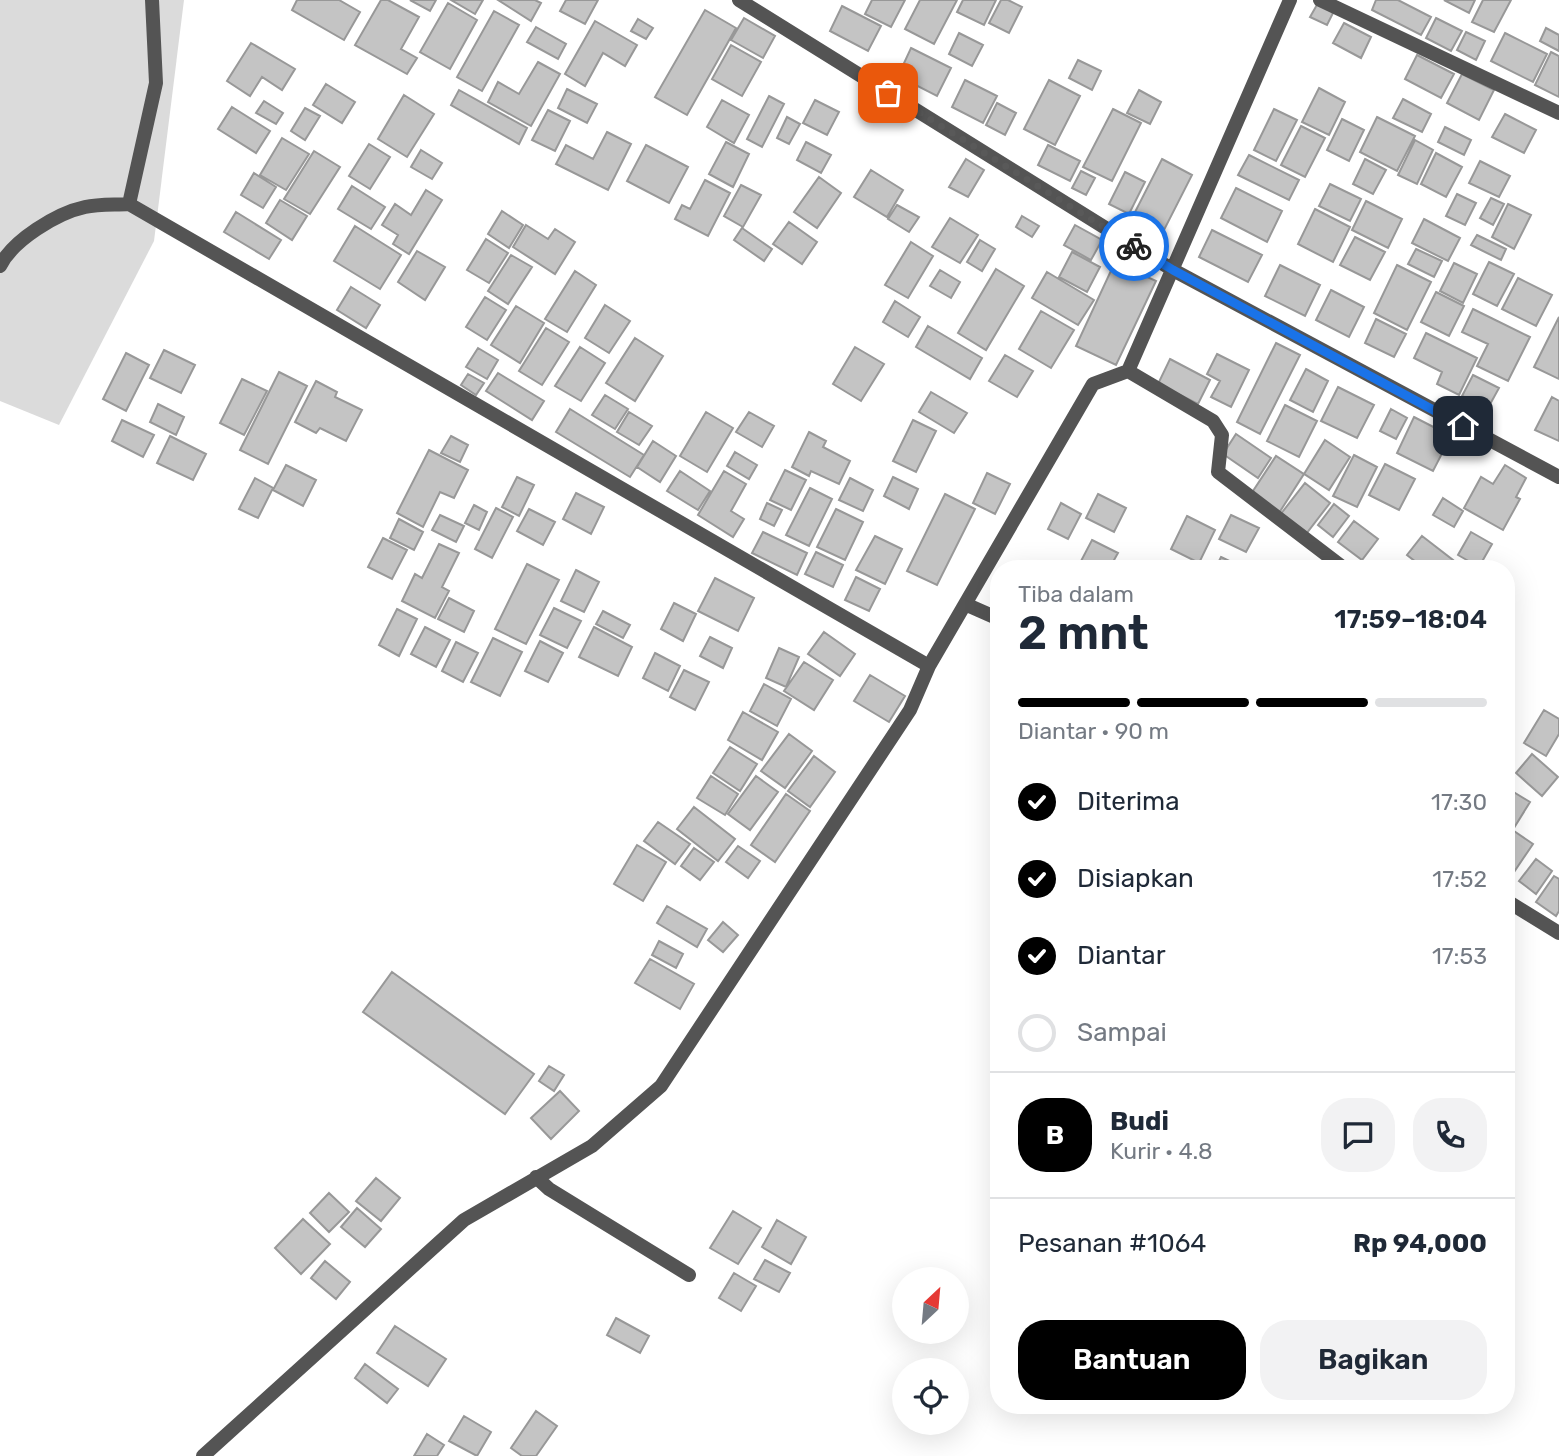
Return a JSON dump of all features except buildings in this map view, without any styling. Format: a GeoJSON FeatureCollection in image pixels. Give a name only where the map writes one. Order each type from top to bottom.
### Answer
{"type":"FeatureCollection","features":[{"type":"Feature","properties":{"kind":"street"},"geometry":{"type":"LineString","coordinates":[[129,204],[156,83],[152,0]]}},
{"type":"Feature","properties":{"kind":"street"},"geometry":{"type":"LineString","coordinates":[[739,0],[1173,270],[1559,477]]}},
{"type":"Feature","properties":{"kind":"street"},"geometry":{"type":"LineString","coordinates":[[991,560],[1093,384],[1128,371],[1290,0]]}},
{"type":"Feature","properties":{"kind":"street"},"geometry":{"type":"LineString","coordinates":[[1320,0],[1559,113]]}},
{"type":"Feature","properties":{"kind":"street"},"geometry":{"type":"LineString","coordinates":[[0,266],[4,258],[40,226],[83,207],[129,204],[929,666]]}},
{"type":"Feature","properties":{"kind":"street"},"geometry":{"type":"LineString","coordinates":[[1128,371],[1213,421],[1222,435],[1218,472],[1333,560]]}},
{"type":"Feature","properties":{"kind":"street"},"geometry":{"type":"LineString","coordinates":[[203,1456],[464,1220],[542,1183],[592,1146],[661,1086],[910,710],[929,666],[990,561]]}},
{"type":"Feature","properties":{"kind":"street"},"geometry":{"type":"LineString","coordinates":[[965,604],[990,615]]}},
{"type":"Feature","properties":{"kind":"street"},"geometry":{"type":"LineString","coordinates":[[1515,906],[1559,933]]}},
{"type":"Feature","properties":{"kind":"street"},"geometry":{"type":"LineString","coordinates":[[542,1183],[689,1275]]}},
{"type":"Feature","properties":{"kind":"shaded area"},"geometry":{"type":"Polygon","coordinates":[[[0,0],[184,0],[154,241],[59,425],[0,401],[0,0]]]}},
{"type":"Feature","properties":{"kind":"way so far"},"geometry":{"type":"LineString","coordinates":[[888,93],[1134,246]]}},
{"type":"Feature","properties":{"kind":"route"},"geometry":{"type":"LineString","coordinates":[[1134,246],[1173,270],[1463,426]]}}]}
